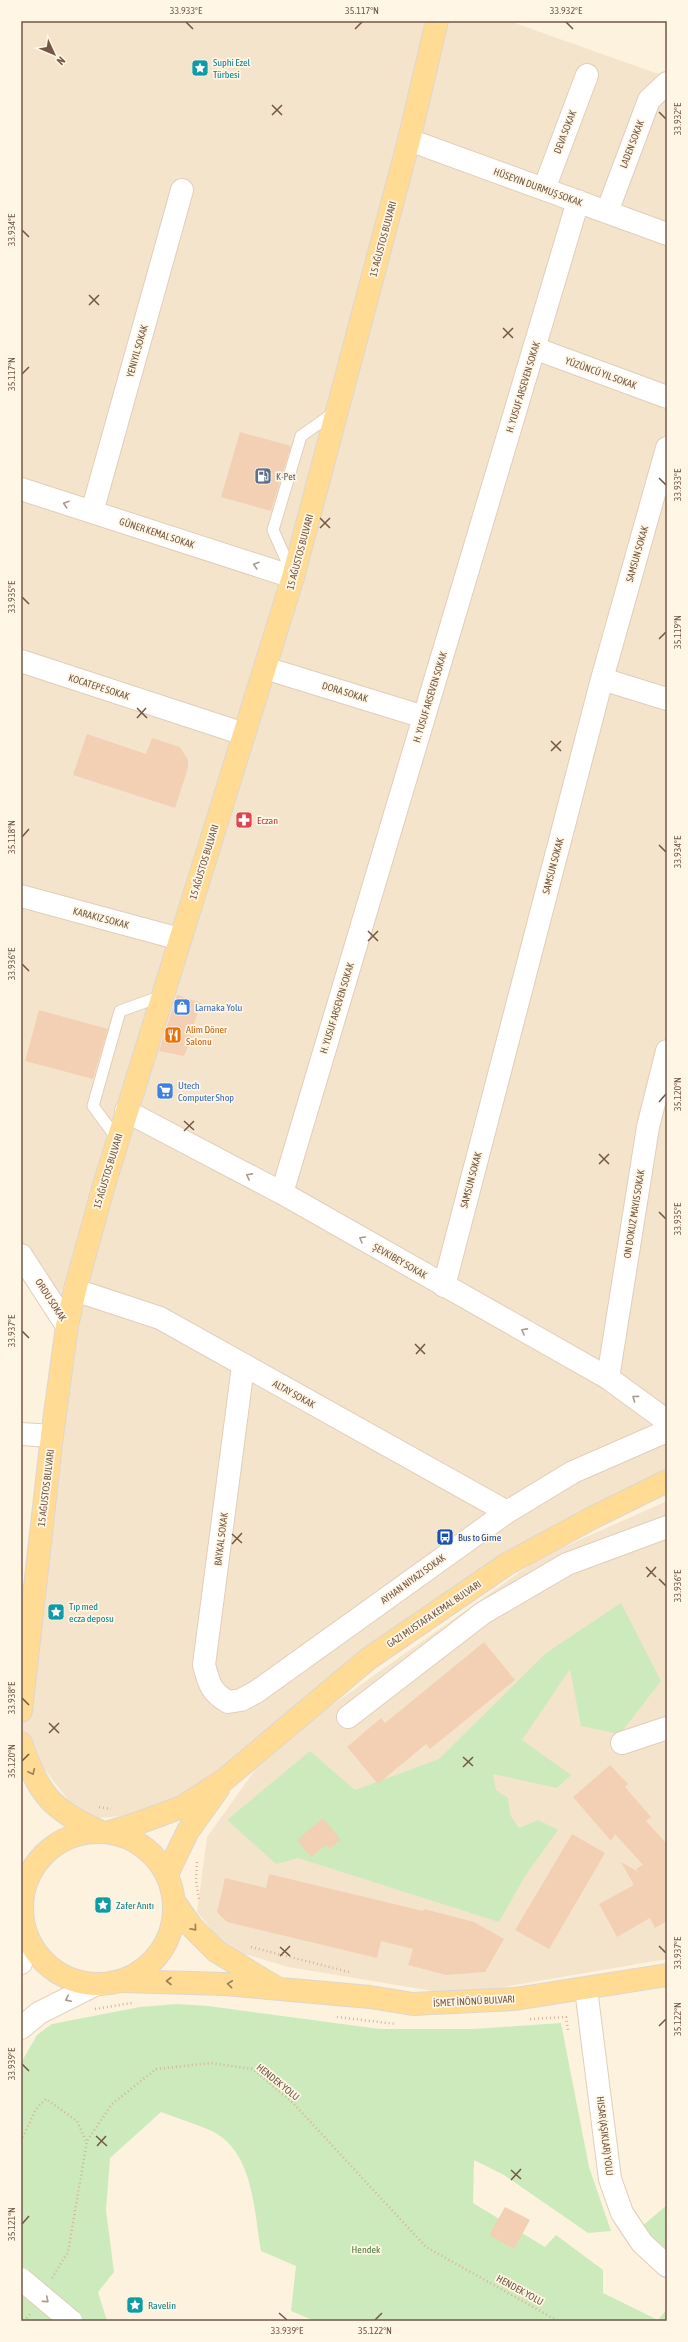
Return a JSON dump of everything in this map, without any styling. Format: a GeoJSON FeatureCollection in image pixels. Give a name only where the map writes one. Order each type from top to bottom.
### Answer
{"type":"FeatureCollection","features":[{"type":"Feature","properties":{"kind":"main road","name":"15 AĞUSTOS BULVARI"},"geometry":{"type":"LineString","coordinates":[[21,1711],[27,1597],[52,1436],[67,1326],[75,1290],[88,1238],[126,1111],[293,577],[409,140],[437,21]]}},
{"type":"Feature","properties":{"kind":"main road"},"geometry":{"type":"LineString","coordinates":[[24,1891],[36,1865],[51,1848],[76,1835],[104,1831],[172,1812],[224,1780],[368,1659],[507,1564],[592,1518],[667,1481]]}},
{"type":"Feature","properties":{"kind":"main road"},"geometry":{"type":"LineString","coordinates":[[21,1743],[36,1780],[48,1799],[73,1820],[104,1831],[127,1836],[143,1845],[157,1858],[167,1874],[175,1902],[192,1927],[216,1951],[280,1990]]}},
{"type":"Feature","properties":{"kind":"main road"},"geometry":{"type":"LineString","coordinates":[[167,1874],[188,1830],[224,1780]]}},
{"type":"Feature","properties":{"kind":"main road"},"geometry":{"type":"LineString","coordinates":[[21,1861],[24,1891],[23,1921],[27,1936],[36,1952],[48,1965],[63,1975],[79,1982],[97,1984],[121,1981],[179,1981],[370,1997],[413,2004],[515,1999],[667,1975]]}},
{"type":"Feature","properties":{"kind":"main road"},"geometry":{"type":"LineString","coordinates":[[121,1981],[141,1971],[162,1951],[170,1936],[174,1919],[175,1902]]}},
{"type":"Feature","properties":{"kind":"street","name":"DEVA SOKAK"},"geometry":{"type":"LineString","coordinates":[[544,189],[587,75]]}},
{"type":"Feature","properties":{"kind":"street","name":"LADEN SOKAK"},"geometry":{"type":"LineString","coordinates":[[607,212],[649,100],[667,83]]}},
{"type":"Feature","properties":{"kind":"street","name":"HÜSEYIN DURMUŞ SOKAK"},"geometry":{"type":"LineString","coordinates":[[409,140],[667,234]]}},
{"type":"Feature","properties":{"kind":"street"},"geometry":{"type":"LineString","coordinates":[[92,512],[182,190]]}},
{"type":"Feature","properties":{"kind":"street","name":"H. YUSUF ARSEVEN SOKAK"},"geometry":{"type":"LineString","coordinates":[[282,1193],[578,201]]}},
{"type":"Feature","properties":{"kind":"street"},"geometry":{"type":"LineString","coordinates":[[534,348],[667,397]]}},
{"type":"Feature","properties":{"kind":"street","name":"SAMSUN SOKAK"},"geometry":{"type":"LineString","coordinates":[[444,1286],[602,679],[667,448]]}},
{"type":"Feature","properties":{"kind":"street","name":"GÜNER KEMAL SOKAK"},"geometry":{"type":"LineString","coordinates":[[21,489],[293,577]]}},
{"type":"Feature","properties":{"kind":"street","name":"KOCATEPE SOKAK"},"geometry":{"type":"LineString","coordinates":[[21,661],[244,734]]}},
{"type":"Feature","properties":{"kind":"street","name":"DORA SOKAK"},"geometry":{"type":"LineString","coordinates":[[265,668],[424,717]]}},
{"type":"Feature","properties":{"kind":"street"},"geometry":{"type":"LineString","coordinates":[[602,679],[667,699]]}},
{"type":"Feature","properties":{"kind":"street"},"geometry":{"type":"LineString","coordinates":[[21,896],[180,939]]}},
{"type":"Feature","properties":{"kind":"street"},"geometry":{"type":"LineString","coordinates":[[608,1378],[648,1127],[667,1051]]}},
{"type":"Feature","properties":{"kind":"street","name":"ŞEVKIBEY SOKAK"},"geometry":{"type":"LineString","coordinates":[[126,1111],[282,1193],[608,1378],[667,1421]]}},
{"type":"Feature","properties":{"kind":"street","name":"ORDU SOKAK"},"geometry":{"type":"LineString","coordinates":[[21,1255],[67,1326]]}},
{"type":"Feature","properties":{"kind":"street","name":"ALTAY SOKAK"},"geometry":{"type":"LineString","coordinates":[[75,1290],[160,1318],[243,1366],[507,1512]]}},
{"type":"Feature","properties":{"kind":"street","name":"BAYKAL SOKAK"},"geometry":{"type":"LineString","coordinates":[[228,1702],[218,1696],[209,1684],[204,1665],[243,1366]]}},
{"type":"Feature","properties":{"kind":"street","name":"AYHAN NIYAZI SOKAK"},"geometry":{"type":"LineString","coordinates":[[228,1702],[241,1700],[256,1692],[507,1512],[573,1472],[667,1430]]}},
{"type":"Feature","properties":{"kind":"street"},"geometry":{"type":"LineString","coordinates":[[21,1434],[52,1436]]}},
{"type":"Feature","properties":{"kind":"street"},"geometry":{"type":"LineString","coordinates":[[348,1717],[483,1613],[567,1564],[667,1527]]}},
{"type":"Feature","properties":{"kind":"street"},"geometry":{"type":"LineString","coordinates":[[622,1743],[667,1728]]}},
{"type":"Feature","properties":{"kind":"street"},"geometry":{"type":"LineString","coordinates":[[21,1963],[27,1936]]}},
{"type":"Feature","properties":{"kind":"street"},"geometry":{"type":"LineString","coordinates":[[21,2028],[39,2013],[97,1984]]}},
{"type":"Feature","properties":{"kind":"street"},"geometry":{"type":"LineString","coordinates":[[586,1988],[610,2179],[622,2213],[642,2242],[667,2266]]}},
{"type":"Feature","properties":{"kind":"street"},"geometry":{"type":"LineString","coordinates":[[21,2279],[72,2321]]}},
{"type":"Feature","properties":{"kind":"lane"},"geometry":{"type":"LineString","coordinates":[[293,577],[273,530],[301,436],[337,411]]}},
{"type":"Feature","properties":{"kind":"lane"},"geometry":{"type":"LineString","coordinates":[[118,1140],[93,1106],[120,1011],[162,996]]}},
{"type":"Feature","properties":{"kind":"path"},"geometry":{"type":"LineString","coordinates":[[97,1806],[115,1809]]}},
{"type":"Feature","properties":{"kind":"path"},"geometry":{"type":"LineString","coordinates":[[198,1857],[196,1881],[199,1902]]}},
{"type":"Feature","properties":{"kind":"path"},"geometry":{"type":"LineString","coordinates":[[248,1946],[349,1972]]}},
{"type":"Feature","properties":{"kind":"path"},"geometry":{"type":"LineString","coordinates":[[94,2009],[140,2002]]}},
{"type":"Feature","properties":{"kind":"path"},"geometry":{"type":"LineString","coordinates":[[329,2015],[397,2024]]}},
{"type":"Feature","properties":{"kind":"path"},"geometry":{"type":"LineString","coordinates":[[528,2019],[566,2017],[569,2032]]}},
{"type":"Feature","properties":{"kind":"path","name":"HENDEK YOLU"},"geometry":{"type":"LineString","coordinates":[[48,2285],[68,2252],[86,2142],[112,2104],[156,2069],[211,2063],[254,2069],[293,2103],[426,2247],[558,2321]]}},
{"type":"Feature","properties":{"kind":"path"},"geometry":{"type":"LineString","coordinates":[[21,2141],[36,2109],[46,2099],[77,2122],[86,2142]]}},
{"type":"Feature","properties":{"kind":"path"},"geometry":{"type":"LineString","coordinates":[[24,2321],[32,2312]]}},
{"type":"Feature","properties":{"kind":"shaded area"},"geometry":{"type":"Polygon","coordinates":[[[21,21],[509,21],[667,77],[667,1490],[507,1564],[172,1812],[73,1820],[69,1801],[21,1739],[21,1711],[67,1326],[21,1251],[21,21]]]}},
{"type":"Feature","properties":{"kind":"shaded area"},"geometry":{"type":"Polygon","coordinates":[[[667,1501],[667,1959],[457,1995],[288,1967],[228,1949],[197,1912],[207,1837],[255,1770],[328,1708],[541,1557],[667,1501]]]}},
{"type":"Feature","properties":{"kind":"green space"},"geometry":{"type":"Polygon","coordinates":[[[621,1603],[661,1681],[620,1734],[581,1726],[570,1669],[522,1740],[571,1775],[557,1788],[493,1774],[496,1790],[508,1798],[510,1815],[519,1828],[538,1820],[558,1830],[525,1876],[499,1922],[298,1858],[276,1864],[227,1820],[310,1751],[355,1790],[439,1759],[546,1653],[621,1603]]]}},
{"type":"Feature","properties":{"kind":"green space","name":"Hendek"},"geometry":{"type":"Polygon","coordinates":[[[177,2004],[208,2006],[380,2029],[474,2029],[561,2023],[589,2167],[611,2231],[588,2233],[504,2175],[474,2160],[473,2203],[545,2247],[556,2235],[603,2270],[603,2293],[658,2320],[667,2309],[667,2321],[315,2321],[291,2311],[296,2266],[261,2251],[250,2184],[236,2153],[226,2141],[212,2131],[161,2112],[110,2158],[106,2210],[114,2272],[98,2292],[107,2321],[21,2321],[21,2063],[37,2035],[52,2024],[140,2007],[177,2004]]]}},
{"type":"Feature","properties":{"kind":"green space"},"geometry":{"type":"Polygon","coordinates":[[[667,2205],[667,2256],[641,2227],[667,2205]]]}},
{"type":"Feature","properties":{"kind":"building"},"geometry":{"type":"Polygon","coordinates":[[[240,432],[291,446],[271,511],[221,497],[240,432]]]}},
{"type":"Feature","properties":{"kind":"building"},"geometry":{"type":"Polygon","coordinates":[[[87,734],[146,754],[152,738],[180,747],[188,760],[188,768],[175,808],[73,775],[87,734]]]}},
{"type":"Feature","properties":{"kind":"building"},"geometry":{"type":"Polygon","coordinates":[[[177,995],[201,1003],[190,1036],[193,1036],[184,1056],[159,1051],[177,995]]]}},
{"type":"Feature","properties":{"kind":"building"},"geometry":{"type":"Polygon","coordinates":[[[39,1010],[108,1029],[93,1079],[25,1061],[39,1010]]]}},
{"type":"Feature","properties":{"kind":"building"},"geometry":{"type":"Polygon","coordinates":[[[484,1642],[515,1680],[430,1749],[426,1744],[378,1784],[347,1747],[381,1718],[385,1723],[484,1642]]]}},
{"type":"Feature","properties":{"kind":"building"},"geometry":{"type":"Polygon","coordinates":[[[610,1765],[628,1784],[625,1787],[651,1817],[646,1821],[667,1844],[667,1921],[655,1928],[650,1918],[617,1937],[599,1904],[634,1885],[621,1862],[640,1873],[636,1869],[643,1865],[615,1834],[611,1841],[573,1797],[610,1765]]]}},
{"type":"Feature","properties":{"kind":"building"},"geometry":{"type":"Polygon","coordinates":[[[323,1818],[341,1840],[329,1849],[326,1845],[311,1857],[297,1840],[323,1818]]]}},
{"type":"Feature","properties":{"kind":"building"},"geometry":{"type":"Polygon","coordinates":[[[572,1834],[605,1853],[549,1949],[515,1930],[572,1834]]]}},
{"type":"Feature","properties":{"kind":"building"},"geometry":{"type":"Polygon","coordinates":[[[269,1874],[423,1911],[424,1909],[474,1922],[504,1939],[485,1972],[446,1975],[408,1965],[413,1949],[381,1941],[377,1958],[227,1922],[217,1912],[225,1878],[266,1888],[269,1874]]]}},
{"type":"Feature","properties":{"kind":"building"},"geometry":{"type":"Polygon","coordinates":[[[505,2207],[530,2220],[514,2249],[489,2235],[505,2207]]]}},
{"type":"Feature","properties":{"kind":"place","name":"Suphi Ezel Türbesi"},"geometry":{"type":"Point","coordinates":[200,68]}},
{"type":"Feature","properties":{"kind":"place","name":"K-Pet"},"geometry":{"type":"Point","coordinates":[263,476]}},
{"type":"Feature","properties":{"kind":"place","name":"Eczan"},"geometry":{"type":"Point","coordinates":[244,820]}},
{"type":"Feature","properties":{"kind":"place","name":"Larnaka Yolu"},"geometry":{"type":"Point","coordinates":[182,1007]}},
{"type":"Feature","properties":{"kind":"place","name":"Alim Döner Salonu"},"geometry":{"type":"Point","coordinates":[173,1035]}},
{"type":"Feature","properties":{"kind":"place","name":"Utech Computer Shop"},"geometry":{"type":"Point","coordinates":[165,1091]}},
{"type":"Feature","properties":{"kind":"place","name":"Bus to Girne"},"geometry":{"type":"Point","coordinates":[445,1537]}},
{"type":"Feature","properties":{"kind":"place","name":"Tıp med ecza deposu"},"geometry":{"type":"Point","coordinates":[56,1612]}},
{"type":"Feature","properties":{"kind":"place","name":"Zafer Anıtı"},"geometry":{"type":"Point","coordinates":[103,1905]}},
{"type":"Feature","properties":{"kind":"place","name":"Ravelin"},"geometry":{"type":"Point","coordinates":[135,2305]}}]}
